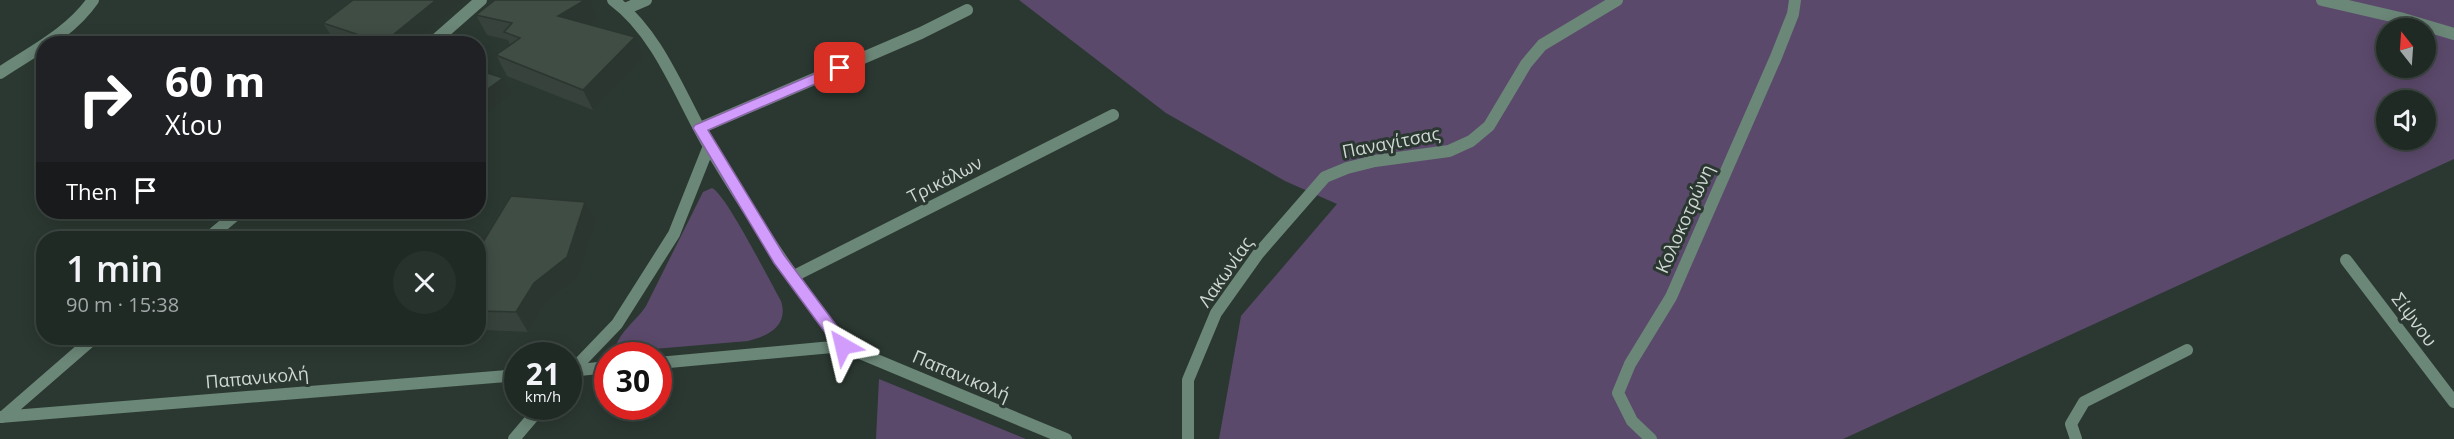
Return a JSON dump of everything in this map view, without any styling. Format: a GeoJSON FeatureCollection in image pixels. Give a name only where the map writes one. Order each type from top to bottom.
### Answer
{"type":"FeatureCollection","features":[{"type":"Feature","properties":{"kind":"street"},"geometry":{"type":"LineString","coordinates":[[54,36],[85,12],[93,0]]}},
{"type":"Feature","properties":{"kind":"street"},"geometry":{"type":"LineString","coordinates":[[440,36],[481,0]]}},
{"type":"Feature","properties":{"kind":"street"},"geometry":{"type":"LineString","coordinates":[[613,0],[626,9],[669,67],[710,146],[779,259],[843,346]]}},
{"type":"Feature","properties":{"kind":"street"},"geometry":{"type":"LineString","coordinates":[[626,9],[646,0]]}},
{"type":"Feature","properties":{"kind":"street","name":"Παναγίτσας"},"geometry":{"type":"LineString","coordinates":[[1325,177],[1347,168],[1375,161],[1449,151],[1471,141],[1489,126],[1526,64],[1542,45],[1617,0]]}},
{"type":"Feature","properties":{"kind":"street","name":"Κολοκοτρώνη"},"geometry":{"type":"LineString","coordinates":[[1651,439],[1632,421],[1618,393],[1630,364],[1671,297],[1776,57],[1793,14],[1796,0]]}},
{"type":"Feature","properties":{"kind":"street"},"geometry":{"type":"LineString","coordinates":[[2322,0],[2400,18],[2454,34]]}},
{"type":"Feature","properties":{"kind":"street"},"geometry":{"type":"LineString","coordinates":[[700,128],[921,33],[967,10]]}},
{"type":"Feature","properties":{"kind":"street"},"geometry":{"type":"LineString","coordinates":[[0,73],[36,48]]}},
{"type":"Feature","properties":{"kind":"street","name":"Τρικάλων"},"geometry":{"type":"LineString","coordinates":[[792,277],[1113,115]]}},
{"type":"Feature","properties":{"kind":"street"},"geometry":{"type":"LineString","coordinates":[[582,360],[617,324],[674,234],[710,146]]}},
{"type":"Feature","properties":{"kind":"street","name":"Λακωνίας"},"geometry":{"type":"LineString","coordinates":[[1188,439],[1188,380],[1216,313],[1258,254],[1325,177]]}},
{"type":"Feature","properties":{"kind":"street"},"geometry":{"type":"LineString","coordinates":[[216,231],[230,219]]}},
{"type":"Feature","properties":{"kind":"street","name":"Σίψνου"},"geometry":{"type":"LineString","coordinates":[[2346,260],[2454,402]]}},
{"type":"Feature","properties":{"kind":"street"},"geometry":{"type":"LineString","coordinates":[[1,417],[86,345]]}},
{"type":"Feature","properties":{"kind":"street","name":"Παπανικολή"},"geometry":{"type":"LineString","coordinates":[[672,362],[843,346],[1066,439]]}},
{"type":"Feature","properties":{"kind":"street"},"geometry":{"type":"LineString","coordinates":[[2076,439],[2072,424],[2084,402],[2187,350]]}},
{"type":"Feature","properties":{"kind":"street","name":"Παπανικολή"},"geometry":{"type":"LineString","coordinates":[[1,417],[504,376]]}},
{"type":"Feature","properties":{"kind":"street"},"geometry":{"type":"LineString","coordinates":[[514,439],[530,420]]}},
{"type":"Feature","properties":{"kind":"shaded area"},"geometry":{"type":"Polygon","coordinates":[[[1019,0],[2454,0],[2454,159],[1843,439],[1219,439],[1241,316],[1337,204],[1285,181],[1166,113],[1019,0]]]}},
{"type":"Feature","properties":{"kind":"shaded area"},"geometry":{"type":"Polygon","coordinates":[[[712,188],[719,194],[737,221],[781,301],[783,310],[779,323],[769,333],[748,341],[672,347],[672,342],[618,342],[646,306],[703,192],[712,188]]]}},
{"type":"Feature","properties":{"kind":"shaded area"},"geometry":{"type":"Polygon","coordinates":[[[879,379],[1026,439],[876,439],[879,379]]]}},
{"type":"Feature","properties":{"kind":"building"},"geometry":{"type":"Polygon","coordinates":[[[353,0],[436,0],[392,36],[362,36],[323,23],[353,0]]]}},
{"type":"Feature","properties":{"kind":"building"},"geometry":{"type":"Polygon","coordinates":[[[495,0],[585,0],[558,16],[635,37],[583,90],[496,55],[520,38],[504,32],[512,23],[476,15],[495,0]]]}},
{"type":"Feature","properties":{"kind":"building"},"geometry":{"type":"Polygon","coordinates":[[[486,73],[503,78],[486,90],[486,73]]]}},
{"type":"Feature","properties":{"kind":"building"},"geometry":{"type":"Polygon","coordinates":[[[511,196],[585,202],[567,257],[534,283],[516,312],[486,311],[486,237],[511,196]]]}},
{"type":"Feature","properties":{"kind":"route"},"geometry":{"type":"LineString","coordinates":[[840,68],[700,128],[779,259],[843,346]]}}]}
